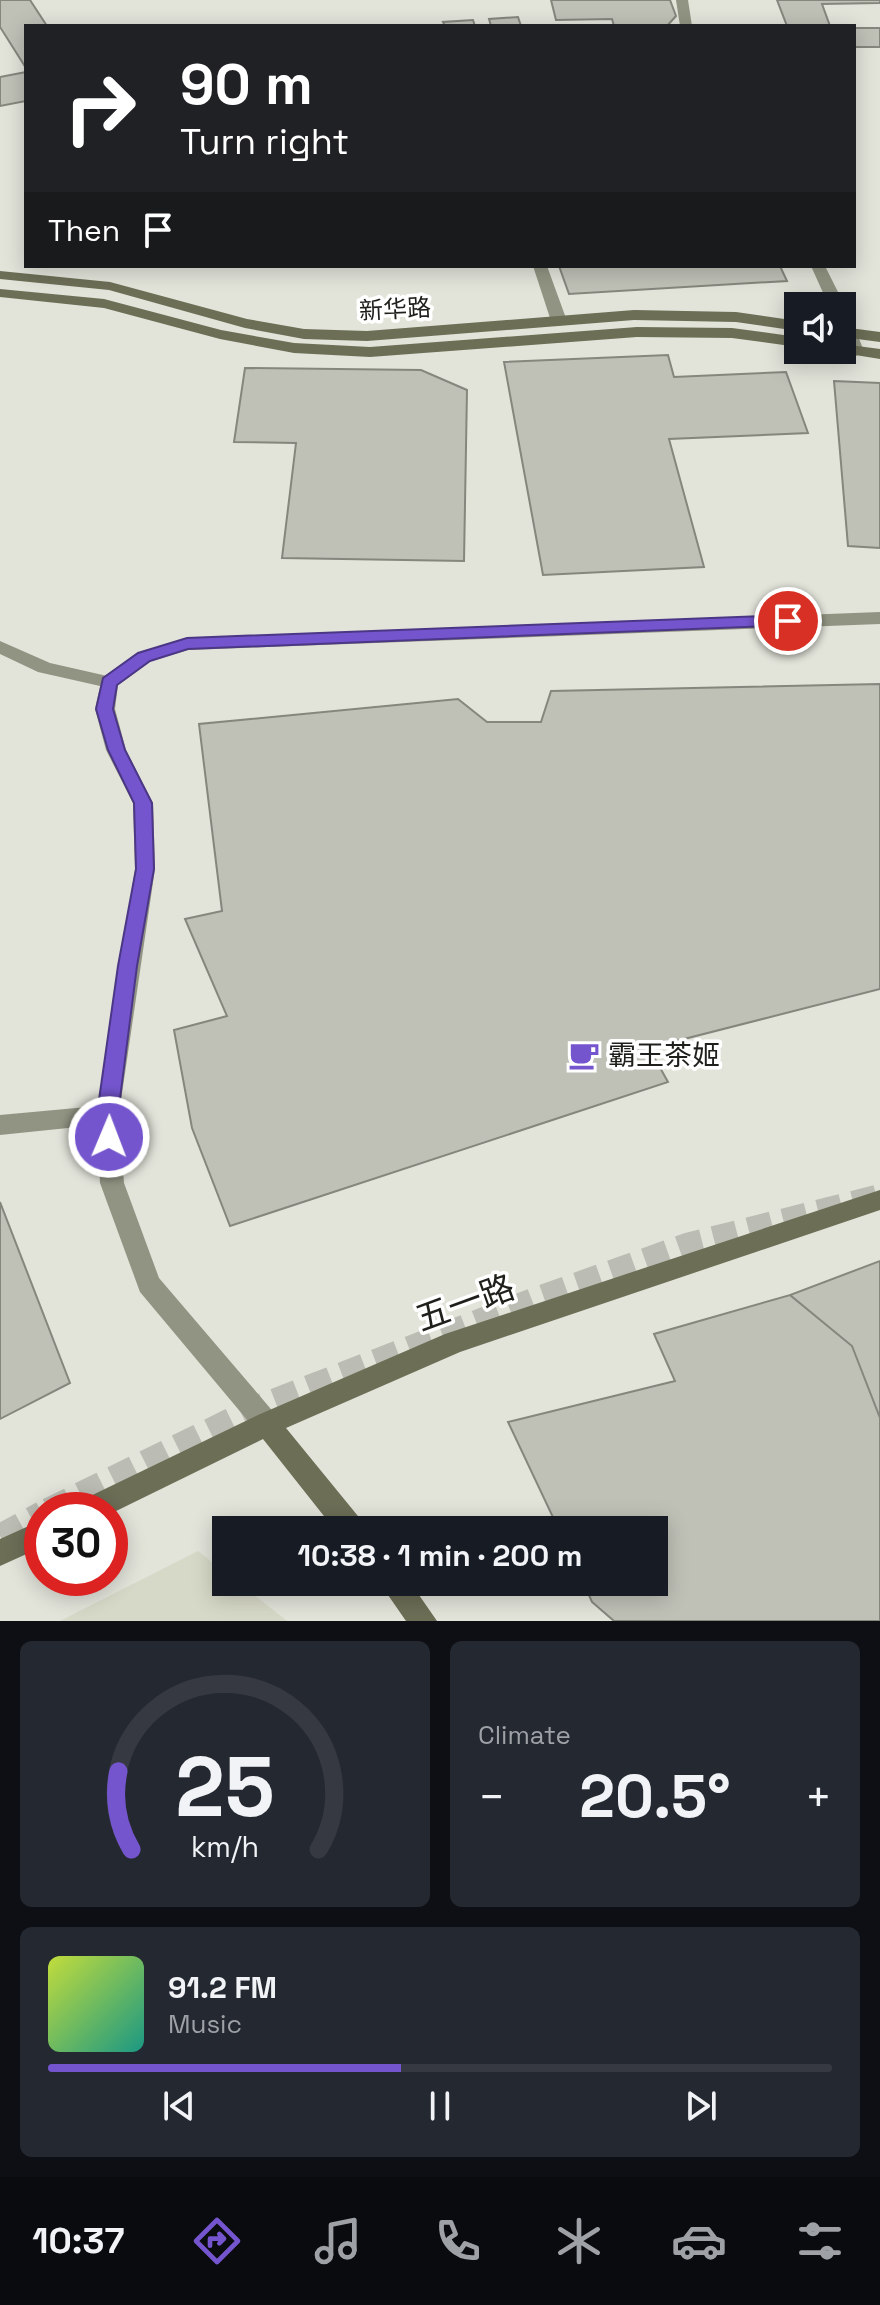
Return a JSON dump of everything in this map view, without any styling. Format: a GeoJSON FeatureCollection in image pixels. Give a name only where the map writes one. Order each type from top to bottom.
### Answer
{"type":"FeatureCollection","features":[{"type":"Feature","properties":{"kind":"main road","name":"新华路"},"geometry":{"type":"LineString","coordinates":[[0,275],[110,286],[245,323],[304,334],[367,336],[634,315],[736,317],[784,324]]}},
{"type":"Feature","properties":{"kind":"main road","name":"新华路"},"geometry":{"type":"LineString","coordinates":[[0,293],[104,304],[220,334],[294,348],[370,352],[637,332],[732,333],[784,340]]}},
{"type":"Feature","properties":{"kind":"main road"},"geometry":{"type":"LineString","coordinates":[[856,334],[880,337]]}},
{"type":"Feature","properties":{"kind":"main road"},"geometry":{"type":"LineString","coordinates":[[856,351],[880,354]]}},
{"type":"Feature","properties":{"kind":"main road","name":"五一路"},"geometry":{"type":"LineString","coordinates":[[126,1492],[267,1424],[454,1342],[880,1200]]}},
{"type":"Feature","properties":{"kind":"main road"},"geometry":{"type":"LineString","coordinates":[[267,1424],[341,1516]]}},
{"type":"Feature","properties":{"kind":"main road"},"geometry":{"type":"LineString","coordinates":[[0,1553],[24,1542]]}},
{"type":"Feature","properties":{"kind":"main road"},"geometry":{"type":"LineString","coordinates":[[404,1596],[423,1621]]}},
{"type":"Feature","properties":{"kind":"street"},"geometry":{"type":"LineString","coordinates":[[682,0],[686,24]]}},
{"type":"Feature","properties":{"kind":"street"},"geometry":{"type":"LineString","coordinates":[[541,268],[559,321]]}},
{"type":"Feature","properties":{"kind":"street"},"geometry":{"type":"LineString","coordinates":[[819,268],[830,292]]}},
{"type":"Feature","properties":{"kind":"street"},"geometry":{"type":"LineString","coordinates":[[267,1424],[149,1284],[112,1183],[108,1114],[145,869],[143,803],[116,750],[105,709],[109,682],[144,657],[187,644],[880,618]]}},
{"type":"Feature","properties":{"kind":"street"},"geometry":{"type":"LineString","coordinates":[[0,647],[45,668],[109,682]]}},
{"type":"Feature","properties":{"kind":"street"},"geometry":{"type":"LineString","coordinates":[[0,1125],[108,1114]]}},
{"type":"Feature","properties":{"kind":"shaded area"},"geometry":{"type":"Polygon","coordinates":[[[198,1551],[212,1562],[212,1596],[256,1596],[287,1621],[60,1621],[109,1596],[128,1596],[128,1587],[198,1551]]]}},
{"type":"Feature","properties":{"kind":"building"},"geometry":{"type":"Polygon","coordinates":[[[0,0],[30,0],[46,24],[24,24],[24,65],[0,27],[0,0]]]}},
{"type":"Feature","properties":{"kind":"building"},"geometry":{"type":"Polygon","coordinates":[[[551,0],[670,0],[676,16],[669,24],[613,24],[612,19],[556,20],[551,0]]]}},
{"type":"Feature","properties":{"kind":"building"},"geometry":{"type":"Polygon","coordinates":[[[777,0],[880,0],[880,3],[822,4],[829,24],[786,24],[777,0]]]}},
{"type":"Feature","properties":{"kind":"building"},"geometry":{"type":"Polygon","coordinates":[[[518,17],[520,24],[490,24],[489,19],[518,17]]]}},
{"type":"Feature","properties":{"kind":"building"},"geometry":{"type":"Polygon","coordinates":[[[473,20],[474,24],[444,24],[473,20]]]}},
{"type":"Feature","properties":{"kind":"building"},"geometry":{"type":"Polygon","coordinates":[[[856,28],[880,28],[880,47],[856,47],[856,28]]]}},
{"type":"Feature","properties":{"kind":"building"},"geometry":{"type":"Polygon","coordinates":[[[24,72],[24,101],[0,106],[0,77],[24,72]]]}},
{"type":"Feature","properties":{"kind":"building"},"geometry":{"type":"Polygon","coordinates":[[[560,268],[781,268],[787,281],[569,294],[560,268]]]}},
{"type":"Feature","properties":{"kind":"building"},"geometry":{"type":"Polygon","coordinates":[[[668,355],[674,377],[786,372],[808,433],[669,439],[704,567],[543,575],[504,362],[668,355]]]}},
{"type":"Feature","properties":{"kind":"building"},"geometry":{"type":"Polygon","coordinates":[[[245,368],[421,370],[467,390],[464,561],[282,558],[296,443],[234,442],[245,368]]]}},
{"type":"Feature","properties":{"kind":"building"},"geometry":{"type":"Polygon","coordinates":[[[834,381],[880,383],[880,548],[848,546],[834,381]]]}},
{"type":"Feature","properties":{"kind":"building"},"geometry":{"type":"Polygon","coordinates":[[[880,684],[880,989],[649,1048],[668,1082],[230,1226],[192,1128],[174,1030],[227,1016],[185,919],[222,911],[199,724],[458,699],[487,722],[541,722],[551,691],[880,684]]]}},
{"type":"Feature","properties":{"kind":"building"},"geometry":{"type":"Polygon","coordinates":[[[0,1202],[70,1383],[0,1419],[0,1202]]]}},
{"type":"Feature","properties":{"kind":"building"},"geometry":{"type":"Polygon","coordinates":[[[880,1261],[880,1418],[852,1346],[790,1295],[880,1261]]]}},
{"type":"Feature","properties":{"kind":"building"},"geometry":{"type":"Polygon","coordinates":[[[790,1295],[852,1346],[880,1418],[880,1621],[614,1621],[592,1602],[589,1596],[668,1596],[668,1516],[552,1516],[508,1422],[675,1381],[654,1334],[790,1295]]]}},
{"type":"Feature","properties":{"kind":"tunnel"},"geometry":{"type":"LineString","coordinates":[[85,1492],[255,1408],[533,1300],[687,1245],[880,1196]]}},
{"type":"Feature","properties":{"kind":"tunnel"},"geometry":{"type":"LineString","coordinates":[[0,1536],[24,1523]]}},
{"type":"Feature","properties":{"kind":"place","name":"霸王茶姬"},"geometry":{"type":"Point","coordinates":[584,1055]}},
{"type":"Feature","properties":{"kind":"route"},"geometry":{"type":"LineString","coordinates":[[109,1137],[108,1114],[145,869],[143,803],[116,750],[105,709],[109,682],[144,657],[187,644],[788,621]]}}]}
